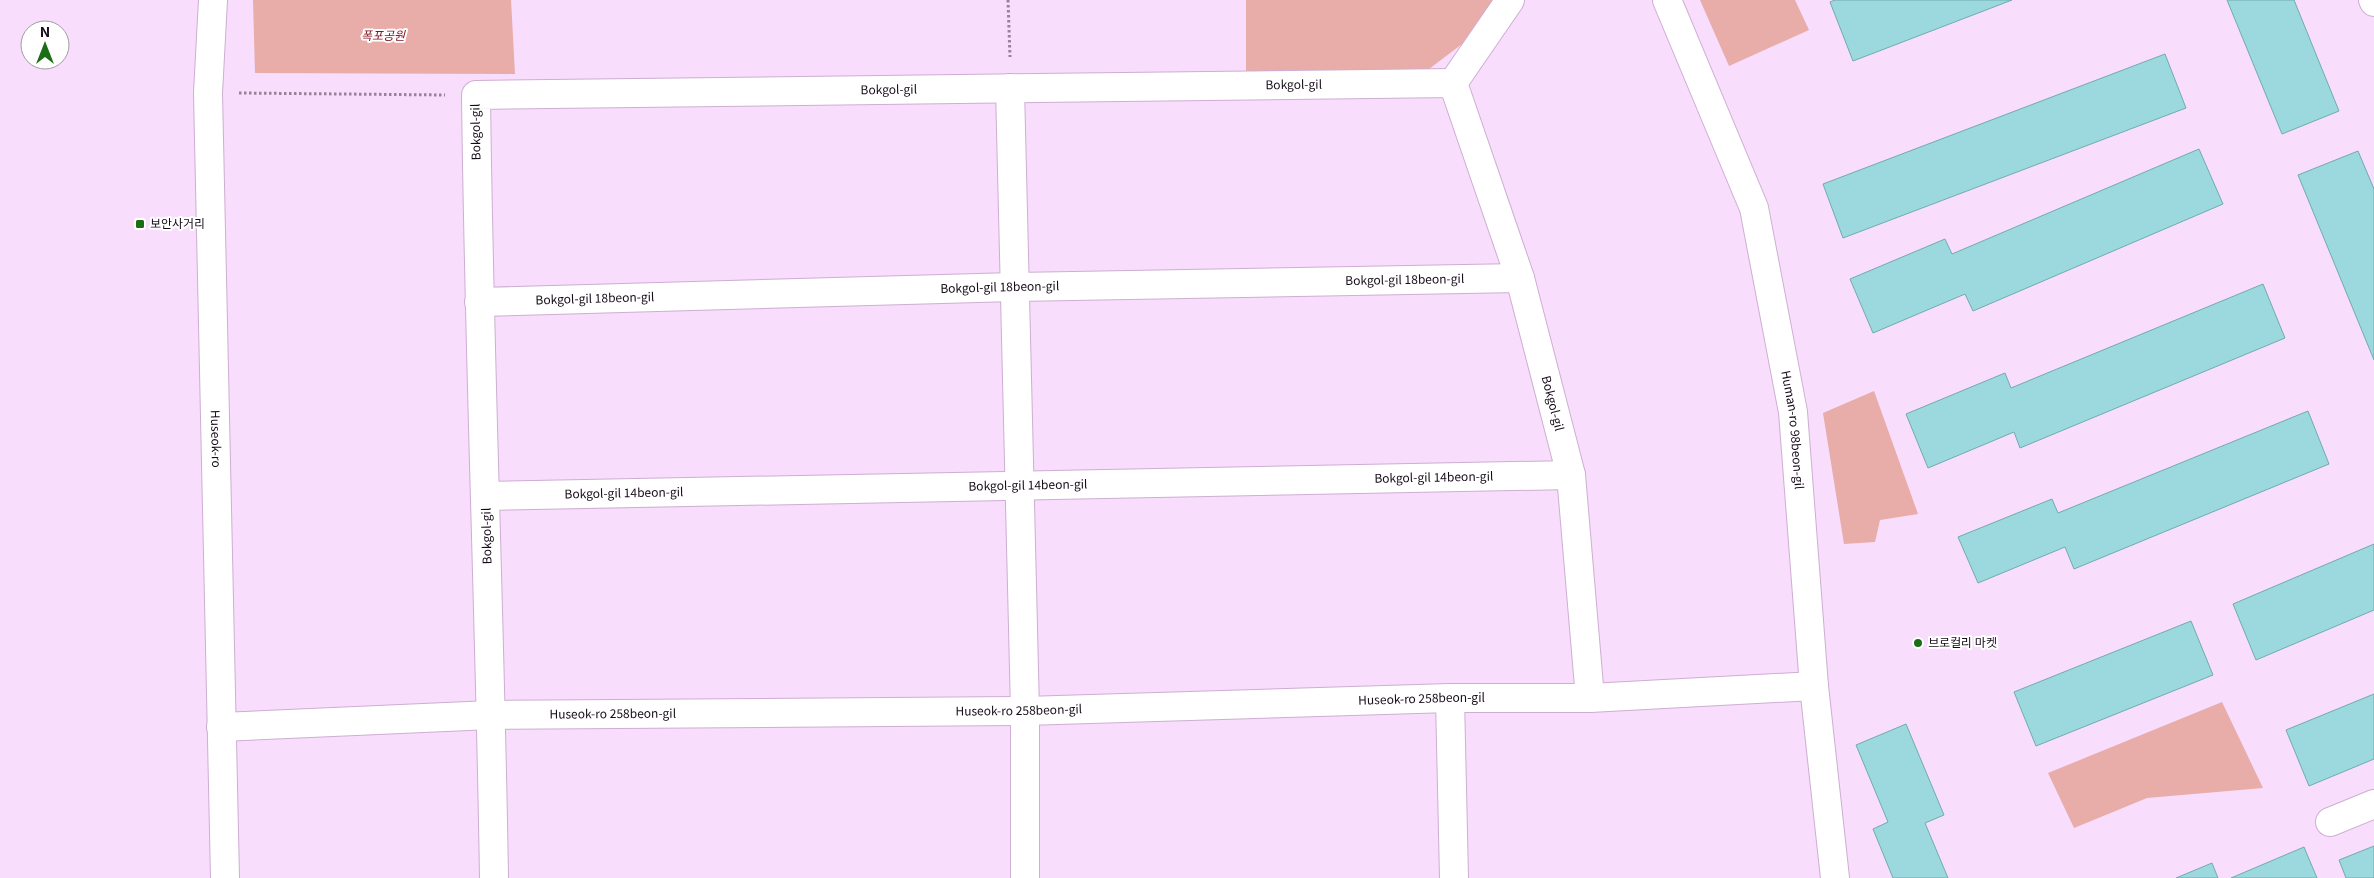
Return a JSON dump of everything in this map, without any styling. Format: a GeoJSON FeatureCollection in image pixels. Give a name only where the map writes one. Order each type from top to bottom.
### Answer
{"type":"FeatureCollection","features":[{"type":"Feature","properties":{"kind":"street","name":"Huseok-ro"},"geometry":{"type":"LineString","coordinates":[[213,0],[208,93],[225,878]]}},
{"type":"Feature","properties":{"kind":"street"},"geometry":{"type":"LineString","coordinates":[[1453,83],[1510,0]]}},
{"type":"Feature","properties":{"kind":"street","name":"Human-ro 98beon-gil"},"geometry":{"type":"LineString","coordinates":[[1667,0],[1754,208],[1793,412],[1814,686],[1836,878]]}},
{"type":"Feature","properties":{"kind":"street","name":"Bokgol-gil"},"geometry":{"type":"LineString","coordinates":[[494,878],[486,496],[479,302],[476,95],[1453,83],[1520,278],[1571,475],[1590,698]]}},
{"type":"Feature","properties":{"kind":"street"},"geometry":{"type":"LineString","coordinates":[[1010,88],[1026,711],[1025,878]]}},
{"type":"Feature","properties":{"kind":"street","name":"Bokgol-gil 18beon-gil"},"geometry":{"type":"LineString","coordinates":[[479,302],[1014,287],[1520,278]]}},
{"type":"Feature","properties":{"kind":"street","name":"Bokgol-gil 14beon-gil"},"geometry":{"type":"LineString","coordinates":[[486,496],[1571,475]]}},
{"type":"Feature","properties":{"kind":"street","name":"Huseok-ro 258beon-gil"},"geometry":{"type":"LineString","coordinates":[[221,727],[491,715],[1026,711],[1450,698],[1590,698],[1814,686]]}},
{"type":"Feature","properties":{"kind":"street"},"geometry":{"type":"LineString","coordinates":[[1450,698],[1454,878]]}},
{"type":"Feature","properties":{"kind":"street"},"geometry":{"type":"LineString","coordinates":[[2330,822],[2374,804]]}},
{"type":"Feature","properties":{"kind":"path"},"geometry":{"type":"LineString","coordinates":[[1008,0],[1010,88]]}},
{"type":"Feature","properties":{"kind":"path"},"geometry":{"type":"LineString","coordinates":[[208,93],[476,95]]}},
{"type":"Feature","properties":{"kind":"green space","name":"폭포공원"},"geometry":{"type":"Polygon","coordinates":[[[253,0],[511,0],[515,74],[255,73],[253,0]]]}},
{"type":"Feature","properties":{"kind":"green space"},"geometry":{"type":"Polygon","coordinates":[[[1246,0],[1493,0],[1462,44],[1429,69],[1246,72],[1246,0]]]}},
{"type":"Feature","properties":{"kind":"green space"},"geometry":{"type":"Polygon","coordinates":[[[1700,0],[1795,0],[1809,30],[1729,66],[1700,0]]]}},
{"type":"Feature","properties":{"kind":"green space"},"geometry":{"type":"Polygon","coordinates":[[[1874,391],[1918,514],[1880,520],[1875,542],[1844,544],[1823,413],[1874,391]]]}},
{"type":"Feature","properties":{"kind":"green space"},"geometry":{"type":"Polygon","coordinates":[[[2222,702],[2263,788],[2147,798],[2074,828],[2048,773],[2222,702]]]}},
{"type":"Feature","properties":{"kind":"building"},"geometry":{"type":"Polygon","coordinates":[[[1835,0],[2012,0],[1853,61],[1830,2],[1835,0]]]}},
{"type":"Feature","properties":{"kind":"building"},"geometry":{"type":"Polygon","coordinates":[[[2227,0],[2294,0],[2339,111],[2282,134],[2227,0]]]}},
{"type":"Feature","properties":{"kind":"building"},"geometry":{"type":"Polygon","coordinates":[[[2165,54],[2186,108],[1843,238],[1823,184],[2165,54]]]}},
{"type":"Feature","properties":{"kind":"building"},"geometry":{"type":"Polygon","coordinates":[[[2199,149],[2223,204],[1973,311],[1965,294],[1873,333],[1850,279],[1945,239],[1952,254],[2199,149]]]}},
{"type":"Feature","properties":{"kind":"building"},"geometry":{"type":"Polygon","coordinates":[[[2358,151],[2374,189],[2374,360],[2298,175],[2358,151]]]}},
{"type":"Feature","properties":{"kind":"building"},"geometry":{"type":"Polygon","coordinates":[[[2263,284],[2285,338],[2020,448],[2014,432],[1928,468],[1906,414],[2005,373],[2011,388],[2263,284]]]}},
{"type":"Feature","properties":{"kind":"building"},"geometry":{"type":"Polygon","coordinates":[[[2308,411],[2329,464],[2074,569],[2065,547],[1978,583],[1958,537],[2052,499],[2058,513],[2308,411]]]}},
{"type":"Feature","properties":{"kind":"building"},"geometry":{"type":"Polygon","coordinates":[[[2374,544],[2374,610],[2256,660],[2233,604],[2374,544]]]}},
{"type":"Feature","properties":{"kind":"building"},"geometry":{"type":"Polygon","coordinates":[[[2191,621],[2213,675],[2036,746],[2014,692],[2191,621]]]}},
{"type":"Feature","properties":{"kind":"building"},"geometry":{"type":"Polygon","coordinates":[[[2374,694],[2374,759],[2309,786],[2286,730],[2374,694]]]}},
{"type":"Feature","properties":{"kind":"building"},"geometry":{"type":"Polygon","coordinates":[[[1906,724],[1944,815],[1925,823],[1948,878],[1893,878],[1873,829],[1888,822],[1856,745],[1906,724]]]}},
{"type":"Feature","properties":{"kind":"building"},"geometry":{"type":"Polygon","coordinates":[[[2374,846],[2374,878],[2346,878],[2339,860],[2374,846]]]}},
{"type":"Feature","properties":{"kind":"building"},"geometry":{"type":"Polygon","coordinates":[[[2304,847],[2317,878],[2231,878],[2304,847]]]}},
{"type":"Feature","properties":{"kind":"building"},"geometry":{"type":"Polygon","coordinates":[[[2212,863],[2218,878],[2176,878],[2212,863]]]}},
{"type":"Feature","properties":{"kind":"place","name":"보안사거리"},"geometry":{"type":"Point","coordinates":[140,224]}},
{"type":"Feature","properties":{"kind":"place","name":"브로컬리 마켓"},"geometry":{"type":"Point","coordinates":[1918,643]}}]}
